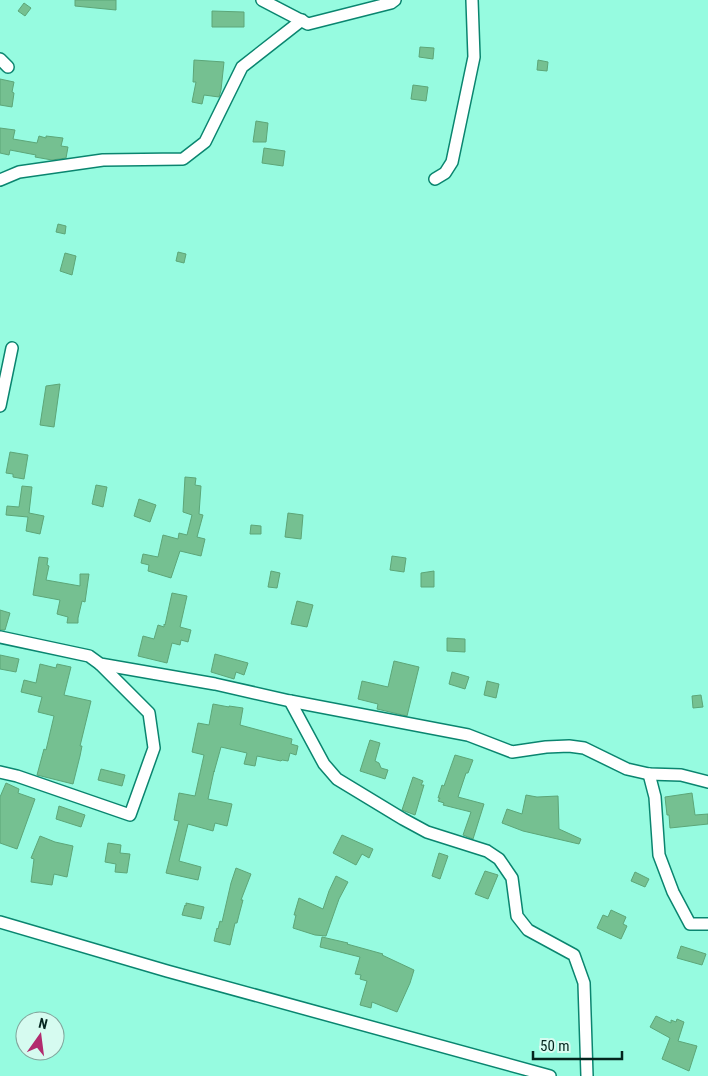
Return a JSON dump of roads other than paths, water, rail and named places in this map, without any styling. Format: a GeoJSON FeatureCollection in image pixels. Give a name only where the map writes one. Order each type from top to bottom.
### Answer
{"type":"FeatureCollection","features":[{"type":"Feature","properties":{"kind":"street"},"geometry":{"type":"LineString","coordinates":[[262,0],[308,24],[391,3],[395,0]]}},
{"type":"Feature","properties":{"kind":"street"},"geometry":{"type":"LineString","coordinates":[[435,179],[445,173],[452,162],[474,57],[472,0]]}},
{"type":"Feature","properties":{"kind":"street"},"geometry":{"type":"LineString","coordinates":[[0,180],[19,172],[104,160],[183,159],[206,142],[242,67],[302,20]]}},
{"type":"Feature","properties":{"kind":"street"},"geometry":{"type":"LineString","coordinates":[[0,406],[12,348]]}},
{"type":"Feature","properties":{"kind":"street"},"geometry":{"type":"LineString","coordinates":[[0,637],[89,656],[100,664],[149,713],[154,748],[130,815],[17,776],[0,772]]}},
{"type":"Feature","properties":{"kind":"street"},"geometry":{"type":"LineString","coordinates":[[100,664],[215,684],[290,701],[468,736],[512,752],[546,747],[569,746],[584,748],[627,769],[649,774],[681,775],[708,782]]}},
{"type":"Feature","properties":{"kind":"street"},"geometry":{"type":"LineString","coordinates":[[290,701],[324,764],[337,779],[427,832],[487,851],[499,859],[512,878],[517,916],[528,930],[574,955],[584,983],[587,1076]]}},
{"type":"Feature","properties":{"kind":"street"},"geometry":{"type":"LineString","coordinates":[[649,774],[655,797],[659,855],[673,892],[690,924],[708,924]]}},
{"type":"Feature","properties":{"kind":"street"},"geometry":{"type":"LineString","coordinates":[[0,922],[167,971],[550,1076]]}}]}
